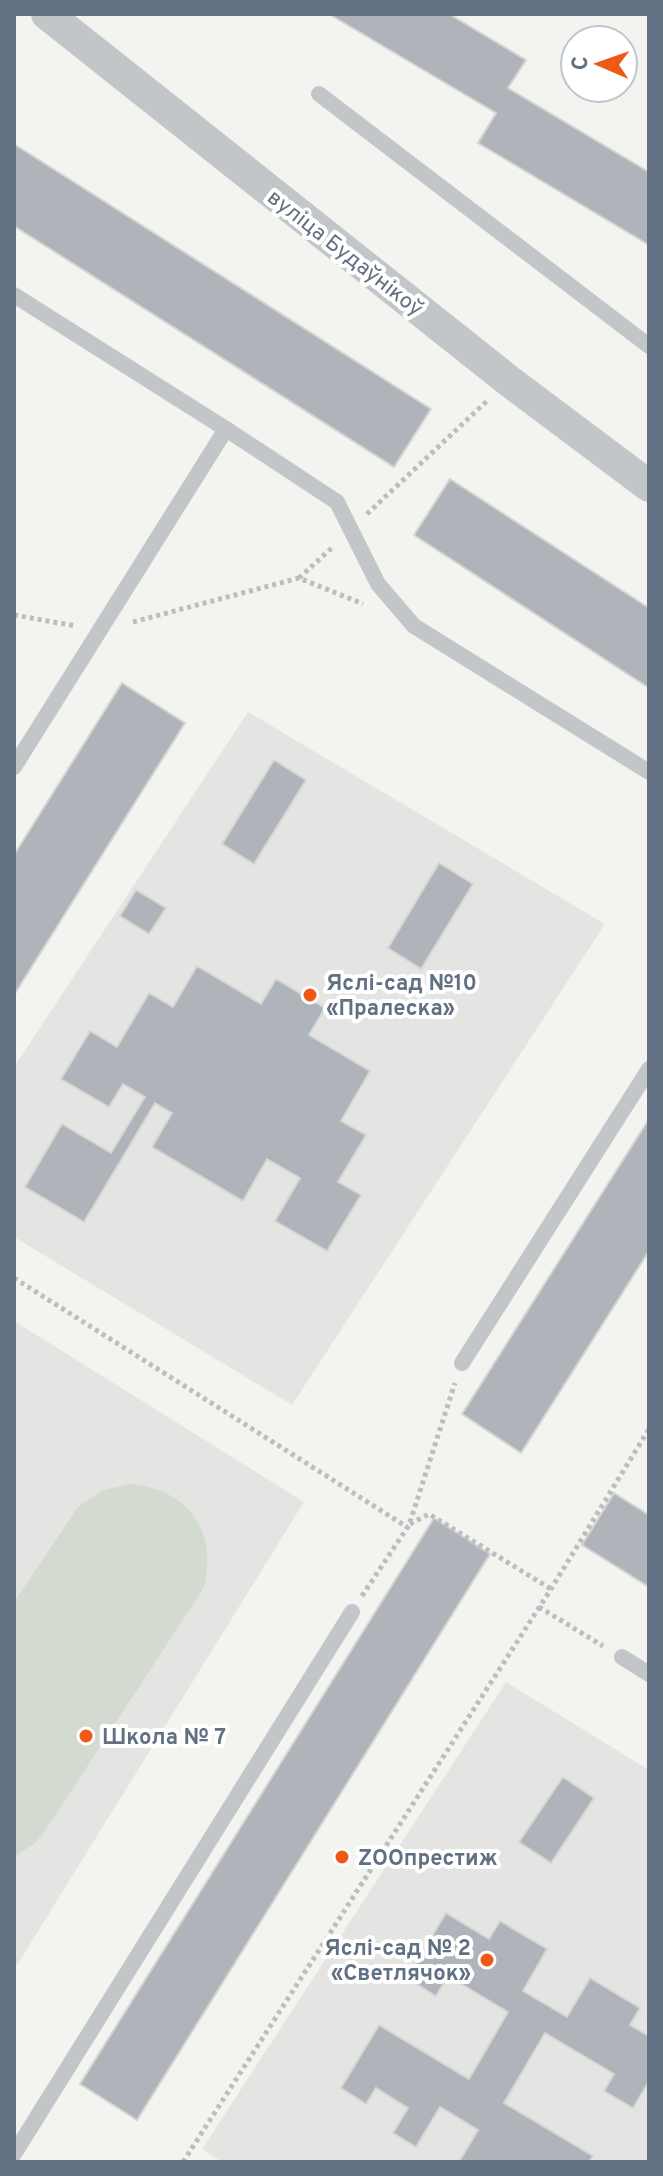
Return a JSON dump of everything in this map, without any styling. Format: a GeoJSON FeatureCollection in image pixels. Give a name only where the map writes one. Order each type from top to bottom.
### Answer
{"type":"FeatureCollection","features":[{"type":"Feature","properties":{"kind":"street","name":"вуліца Будаўнікоў"},"geometry":{"type":"LineString","coordinates":[[47,14],[509,381],[649,486]]}},
{"type":"Feature","properties":{"kind":"lane"},"geometry":{"type":"LineString","coordinates":[[319,94],[649,346]]}},
{"type":"Feature","properties":{"kind":"lane"},"geometry":{"type":"LineString","coordinates":[[14,295],[337,502],[378,584],[414,626],[649,772]]}},
{"type":"Feature","properties":{"kind":"lane"},"geometry":{"type":"LineString","coordinates":[[14,767],[226,429]]}},
{"type":"Feature","properties":{"kind":"lane"},"geometry":{"type":"LineString","coordinates":[[462,1363],[649,1069]]}},
{"type":"Feature","properties":{"kind":"lane"},"geometry":{"type":"LineString","coordinates":[[14,2154],[352,1612]]}},
{"type":"Feature","properties":{"kind":"lane"},"geometry":{"type":"LineString","coordinates":[[622,1657],[649,1674]]}},
{"type":"Feature","properties":{"kind":"path"},"geometry":{"type":"LineString","coordinates":[[14,615],[100,630],[299,578],[509,381]]}},
{"type":"Feature","properties":{"kind":"path"},"geometry":{"type":"LineString","coordinates":[[299,578],[414,626]]}},
{"type":"Feature","properties":{"kind":"path"},"geometry":{"type":"LineString","coordinates":[[14,1278],[408,1526]]}},
{"type":"Feature","properties":{"kind":"path"},"geometry":{"type":"LineString","coordinates":[[352,1612],[408,1526],[462,1363]]}},
{"type":"Feature","properties":{"kind":"path"},"geometry":{"type":"LineString","coordinates":[[183,2162],[551,1589],[649,1429]]}},
{"type":"Feature","properties":{"kind":"path"},"geometry":{"type":"LineString","coordinates":[[408,1526],[429,1514],[551,1589]]}},
{"type":"Feature","properties":{"kind":"path"},"geometry":{"type":"LineString","coordinates":[[539,1607],[622,1657]]}},
{"type":"Feature","properties":{"kind":"shaded area","name":"Яслі-сад №10 «Пралеска»"},"geometry":{"type":"Polygon","coordinates":[[[248,712],[605,924],[292,1405],[14,1237],[14,1067],[248,712]]]}},
{"type":"Feature","properties":{"kind":"shaded area","name":"Школа № 7"},"geometry":{"type":"Polygon","coordinates":[[[14,1321],[304,1502],[14,1970],[14,1321]]]}},
{"type":"Feature","properties":{"kind":"shaded area"},"geometry":{"type":"Polygon","coordinates":[[[132,1484],[170,1495],[195,1518],[207,1550],[203,1589],[45,1831],[35,1843],[14,1857],[14,1602],[78,1507],[103,1490],[132,1484]]]}},
{"type":"Feature","properties":{"kind":"shaded area","name":"Яслі-сад № 2 «Светлячок»"},"geometry":{"type":"Polygon","coordinates":[[[506,1682],[649,1770],[649,2162],[222,2162],[202,2149],[506,1682]]]}},
{"type":"Feature","properties":{"kind":"building"},"geometry":{"type":"Polygon","coordinates":[[[329,14],[449,14],[526,60],[508,88],[649,172],[649,245],[478,143],[496,113],[329,14]]]}},
{"type":"Feature","properties":{"kind":"building"},"geometry":{"type":"Polygon","coordinates":[[[14,144],[431,409],[394,467],[14,226],[14,144]]]}},
{"type":"Feature","properties":{"kind":"building"},"geometry":{"type":"Polygon","coordinates":[[[450,479],[649,608],[649,688],[414,535],[450,479]]]}},
{"type":"Feature","properties":{"kind":"building"},"geometry":{"type":"Polygon","coordinates":[[[122,683],[185,723],[14,995],[14,855],[122,683]]]}},
{"type":"Feature","properties":{"kind":"building"},"geometry":{"type":"Polygon","coordinates":[[[274,760],[306,780],[254,864],[222,844],[274,760]]]}},
{"type":"Feature","properties":{"kind":"building"},"geometry":{"type":"Polygon","coordinates":[[[439,863],[473,884],[421,969],[388,948],[439,863]]]}},
{"type":"Feature","properties":{"kind":"building"},"geometry":{"type":"Polygon","coordinates":[[[136,890],[166,908],[149,934],[120,916],[136,890]]]}},
{"type":"Feature","properties":{"kind":"building"},"geometry":{"type":"Polygon","coordinates":[[[197,966],[261,1004],[276,979],[325,1008],[309,1035],[370,1071],[341,1121],[366,1135],[338,1182],[361,1195],[327,1251],[275,1221],[300,1178],[267,1159],[243,1201],[152,1147],[172,1113],[155,1103],[84,1222],[25,1187],[62,1124],[111,1153],[145,1097],[123,1084],[109,1107],[61,1079],[90,1031],[117,1047],[149,993],[173,1007],[197,966]]]}},
{"type":"Feature","properties":{"kind":"building"},"geometry":{"type":"Polygon","coordinates":[[[649,1119],[649,1251],[521,1453],[462,1414],[649,1119]]]}},
{"type":"Feature","properties":{"kind":"building"},"geometry":{"type":"Polygon","coordinates":[[[614,1493],[649,1515],[649,1587],[582,1545],[614,1493]]]}},
{"type":"Feature","properties":{"kind":"building"},"geometry":{"type":"Polygon","coordinates":[[[434,1518],[490,1554],[137,2120],[80,2084],[434,1518]]]}},
{"type":"Feature","properties":{"kind":"building"},"geometry":{"type":"Polygon","coordinates":[[[563,1777],[594,1798],[551,1863],[519,1842],[563,1777]]]}},
{"type":"Feature","properties":{"kind":"building"},"geometry":{"type":"Polygon","coordinates":[[[446,1913],[489,1939],[500,1921],[547,1949],[523,1991],[567,2017],[590,1978],[640,2008],[630,2025],[649,2036],[649,2081],[633,2108],[604,2091],[614,2074],[545,2033],[504,2103],[593,2156],[589,2162],[459,2162],[478,2130],[440,2107],[416,2147],[393,2133],[408,2108],[376,2088],[366,2104],[341,2088],[379,2025],[469,2079],[508,2012],[448,1976],[436,1996],[407,1978],[446,1913]]]}},
{"type":"Feature","properties":{"kind":"place","name":"Яслі-сад №10 «Пралеска»"},"geometry":{"type":"Point","coordinates":[310,995]}},
{"type":"Feature","properties":{"kind":"place","name":"Школа № 7"},"geometry":{"type":"Point","coordinates":[86,1736]}},
{"type":"Feature","properties":{"kind":"place","name":"ZOOпрестиж"},"geometry":{"type":"Point","coordinates":[342,1857]}},
{"type":"Feature","properties":{"kind":"place","name":"Яслі-сад № 2 «Светлячок»"},"geometry":{"type":"Point","coordinates":[487,1960]}}]}
